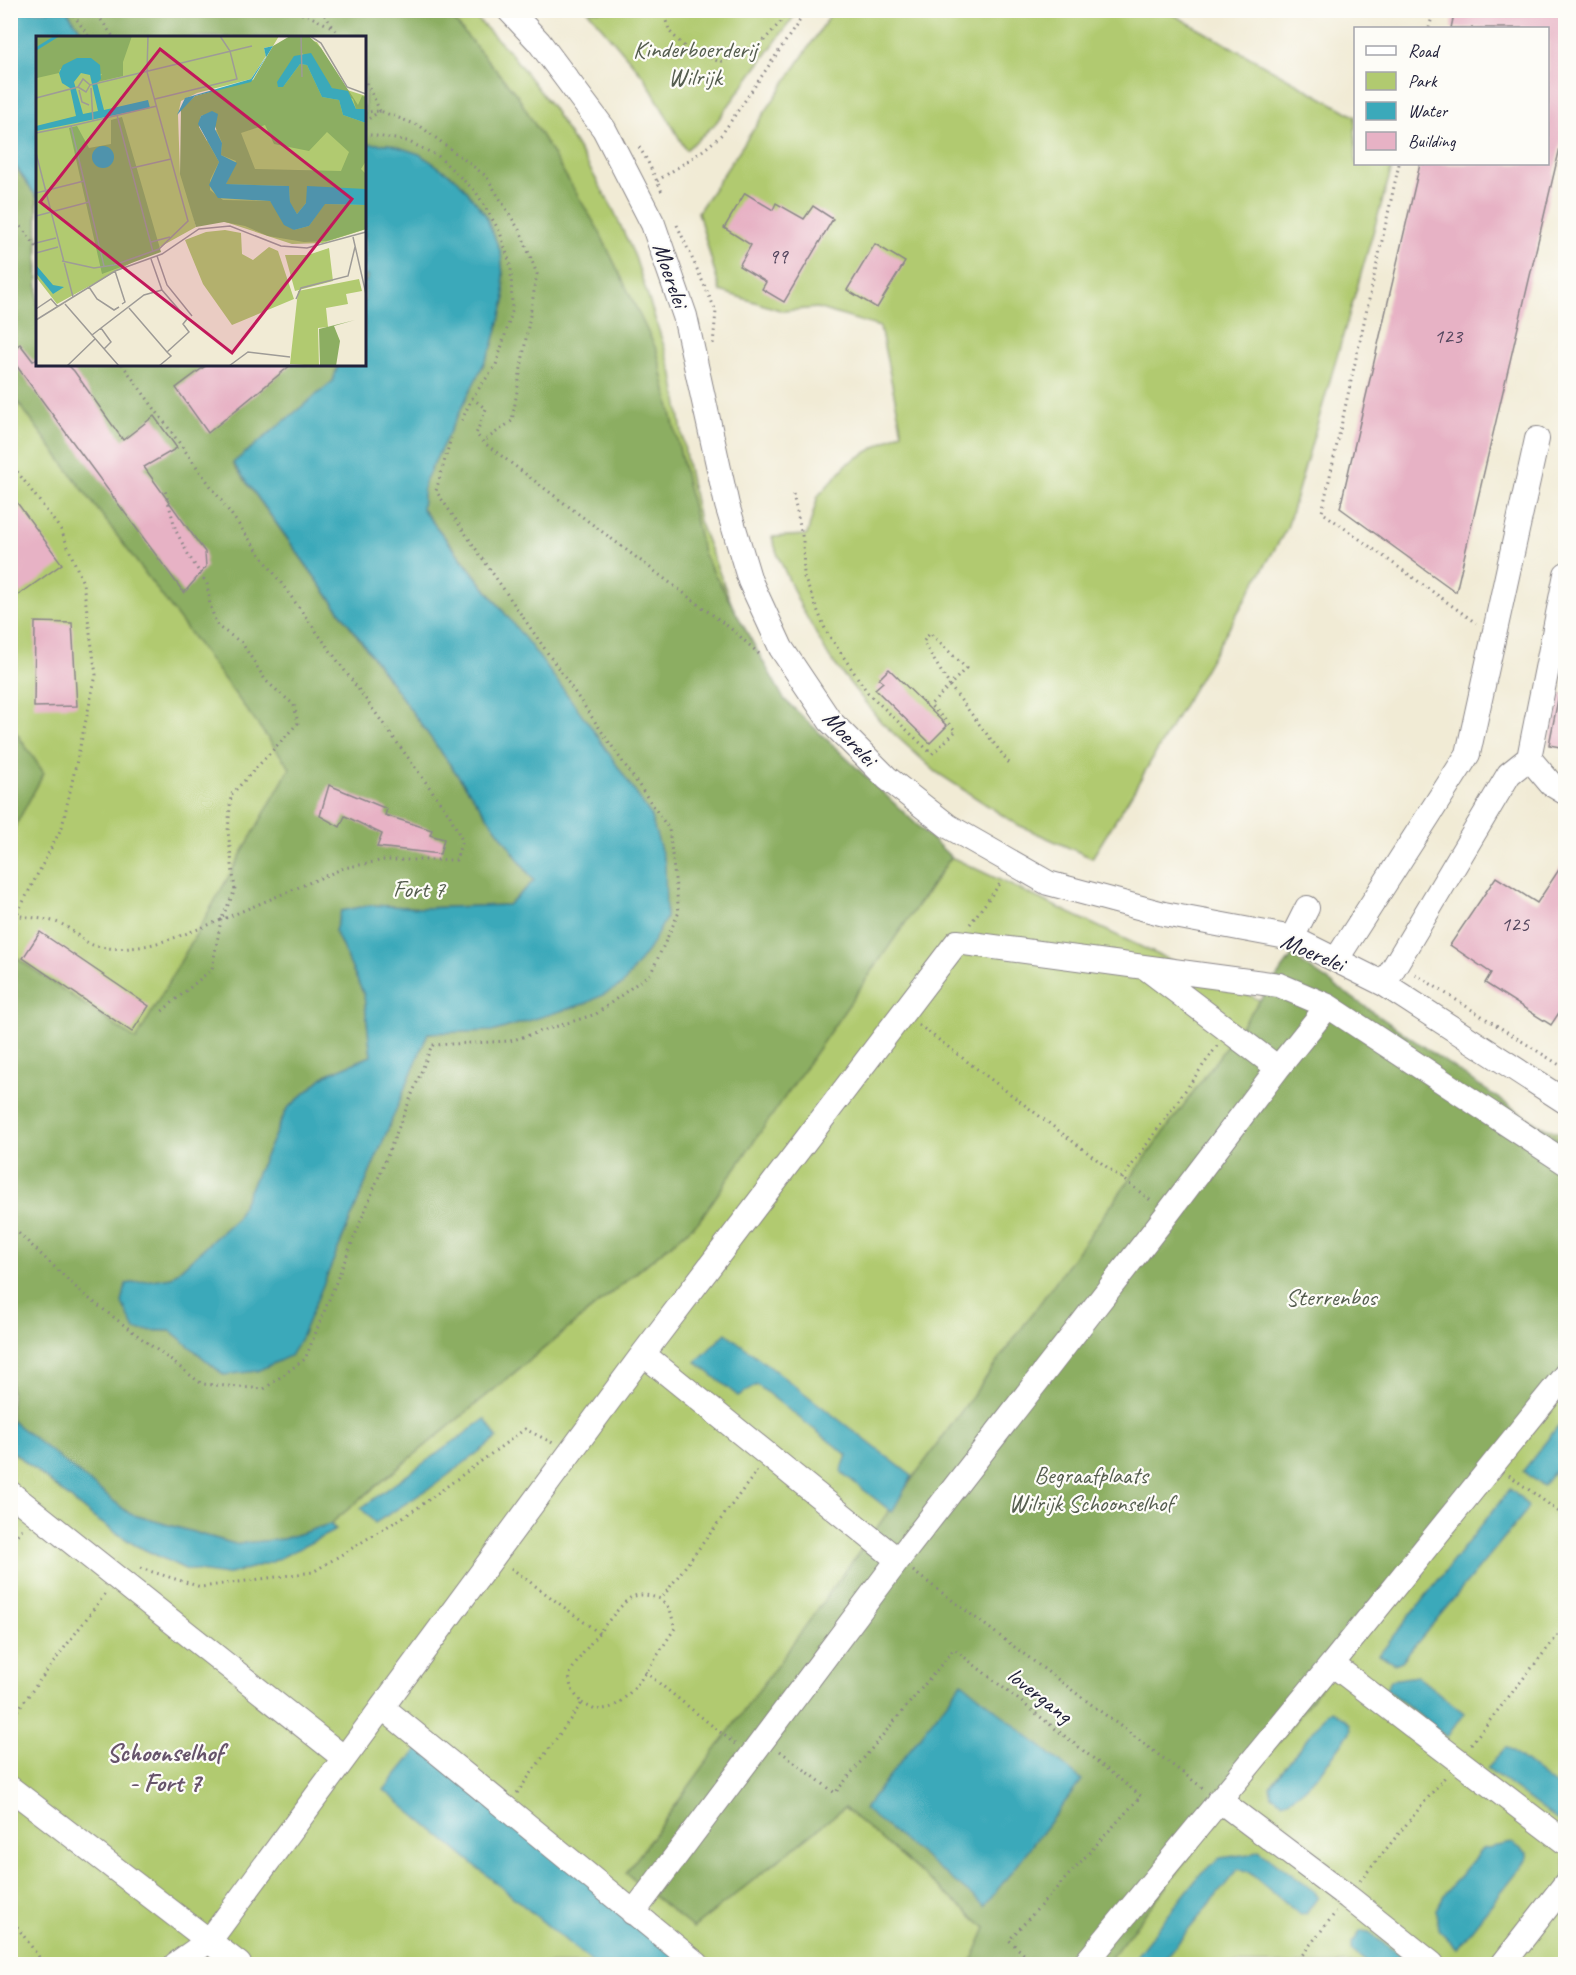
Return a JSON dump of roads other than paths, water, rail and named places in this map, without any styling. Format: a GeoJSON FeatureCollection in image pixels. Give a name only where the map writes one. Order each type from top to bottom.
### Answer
{"type":"FeatureCollection","features":[{"type":"Feature","properties":{"kind":"street","name":"Moerelei"},"geometry":{"type":"LineString","coordinates":[[509,10],[539,42],[604,129],[653,224],[685,316],[727,505],[750,581],[781,648],[830,721],[887,778],[948,826],[1048,883],[1164,914],[1292,938],[1384,984],[1566,1102]]}},
{"type":"Feature","properties":{"kind":"street"},"geometry":{"type":"LineString","coordinates":[[1336,960],[1468,754],[1537,439]]}},
{"type":"Feature","properties":{"kind":"street"},"geometry":{"type":"LineString","coordinates":[[1384,984],[1509,774],[1529,758],[1566,574]]}},
{"type":"Feature","properties":{"kind":"street"},"geometry":{"type":"LineString","coordinates":[[1529,758],[1551,784],[1566,793]]}},
{"type":"Feature","properties":{"kind":"street"},"geometry":{"type":"LineString","coordinates":[[1292,938],[1307,908]]}},
{"type":"Feature","properties":{"kind":"street"},"geometry":{"type":"LineString","coordinates":[[177,1965],[210,1940],[643,1354],[957,942],[1279,986],[1328,1006],[1566,1163]]}},
{"type":"Feature","properties":{"kind":"street"},"geometry":{"type":"LineString","coordinates":[[1143,966],[1278,1068]]}},
{"type":"Feature","properties":{"kind":"street"},"geometry":{"type":"LineString","coordinates":[[633,1913],[898,1560],[1328,1006]]}},
{"type":"Feature","properties":{"kind":"street"},"geometry":{"type":"LineString","coordinates":[[643,1354],[898,1560]]}},
{"type":"Feature","properties":{"kind":"street"},"geometry":{"type":"LineString","coordinates":[[1085,1965],[1566,1374]]}},
{"type":"Feature","properties":{"kind":"street"},"geometry":{"type":"LineString","coordinates":[[10,1493],[127,1572],[344,1758]]}},
{"type":"Feature","properties":{"kind":"street"},"geometry":{"type":"LineString","coordinates":[[1332,1664],[1566,1843]]}},
{"type":"Feature","properties":{"kind":"street"},"geometry":{"type":"LineString","coordinates":[[382,1707],[697,1965]]}},
{"type":"Feature","properties":{"kind":"street"},"geometry":{"type":"LineString","coordinates":[[10,1788],[210,1940],[239,1965]]}},
{"type":"Feature","properties":{"kind":"street"},"geometry":{"type":"LineString","coordinates":[[1219,1800],[1348,1897],[1432,1965]]}},
{"type":"Feature","properties":{"kind":"street"},"geometry":{"type":"LineString","coordinates":[[1503,1965],[1566,1883]]}},
{"type":"Feature","properties":{"kind":"water"},"geometry":{"type":"Polygon","coordinates":[[[10,11],[67,11],[85,36],[36,36],[36,196],[11,159],[10,11]]]}},
{"type":"Feature","properties":{"kind":"water"},"geometry":{"type":"Polygon","coordinates":[[[366,144],[389,144],[419,154],[458,180],[485,214],[501,253],[505,301],[492,347],[424,483],[422,509],[530,645],[589,724],[650,814],[665,863],[666,918],[649,949],[622,985],[587,1003],[495,1031],[428,1033],[301,1338],[290,1356],[257,1371],[224,1375],[171,1331],[135,1330],[122,1303],[126,1284],[172,1277],[236,1219],[287,1109],[326,1075],[371,1056],[364,995],[335,931],[341,911],[371,905],[423,908],[508,905],[534,881],[233,463],[333,381],[338,366],[366,366],[366,280],[368,276],[366,276],[366,144]]]}},
{"type":"Feature","properties":{"kind":"water"},"geometry":{"type":"Polygon","coordinates":[[[726,1333],[912,1476],[892,1512],[841,1472],[847,1455],[757,1385],[738,1396],[696,1362],[726,1333]]]}},
{"type":"Feature","properties":{"kind":"water"},"geometry":{"type":"Polygon","coordinates":[[[1565,1417],[1565,1458],[1543,1486],[1523,1471],[1565,1417]]]}},
{"type":"Feature","properties":{"kind":"water"},"geometry":{"type":"Polygon","coordinates":[[[485,1419],[497,1438],[435,1485],[375,1523],[361,1508],[485,1419]]]}},
{"type":"Feature","properties":{"kind":"water"},"geometry":{"type":"Polygon","coordinates":[[[11,1420],[130,1514],[235,1544],[283,1539],[330,1524],[336,1530],[272,1562],[226,1575],[185,1569],[135,1545],[94,1518],[11,1450],[11,1420]]]}},
{"type":"Feature","properties":{"kind":"water"},"geometry":{"type":"Polygon","coordinates":[[[1510,1489],[1528,1507],[1523,1515],[1402,1661],[1394,1664],[1379,1655],[1510,1489]]]}},
{"type":"Feature","properties":{"kind":"water"},"geometry":{"type":"Polygon","coordinates":[[[1417,1676],[1464,1713],[1447,1737],[1386,1689],[1391,1680],[1417,1676]]]}},
{"type":"Feature","properties":{"kind":"water"},"geometry":{"type":"Polygon","coordinates":[[[962,1682],[1082,1780],[985,1906],[864,1809],[962,1682]]]}},
{"type":"Feature","properties":{"kind":"water"},"geometry":{"type":"Polygon","coordinates":[[[1332,1710],[1350,1724],[1351,1730],[1327,1764],[1310,1783],[1301,1792],[1282,1802],[1272,1795],[1270,1786],[1328,1712],[1332,1710]]]}},
{"type":"Feature","properties":{"kind":"water"},"geometry":{"type":"Polygon","coordinates":[[[425,1740],[694,1964],[594,1964],[384,1790],[425,1740]]]}},
{"type":"Feature","properties":{"kind":"water"},"geometry":{"type":"Polygon","coordinates":[[[1506,1747],[1565,1793],[1565,1811],[1557,1820],[1487,1768],[1506,1747]]]}},
{"type":"Feature","properties":{"kind":"water"},"geometry":{"type":"Polygon","coordinates":[[[1512,1843],[1527,1853],[1527,1859],[1457,1948],[1438,1929],[1436,1910],[1444,1895],[1482,1849],[1512,1843]]]}},
{"type":"Feature","properties":{"kind":"water"},"geometry":{"type":"Polygon","coordinates":[[[1259,1850],[1315,1892],[1318,1897],[1306,1914],[1300,1915],[1247,1871],[1238,1869],[1161,1964],[1130,1964],[1202,1872],[1220,1858],[1250,1854],[1259,1850]]]}},
{"type":"Feature","properties":{"kind":"water"},"geometry":{"type":"Polygon","coordinates":[[[1361,1931],[1369,1932],[1411,1964],[1369,1964],[1352,1951],[1352,1943],[1361,1931]]]}},
{"type":"Feature","properties":{"kind":"district","name":"Schoonselhof - Fort 7"},"geometry":{"type":"Point","coordinates":[165,1767]}},
{"type":"Feature","properties":{"kind":"park label","name":"Kinderboerderij Wilrijk"},"geometry":{"type":"Point","coordinates":[695,63]}},
{"type":"Feature","properties":{"kind":"park label","name":"Fort 7"},"geometry":{"type":"Point","coordinates":[419,889]}},
{"type":"Feature","properties":{"kind":"park label","name":"Sterrenbos"},"geometry":{"type":"Point","coordinates":[1331,1297]}},
{"type":"Feature","properties":{"kind":"park label","name":"Begraafplaats Wilrijk Schoonselhof"},"geometry":{"type":"Point","coordinates":[1091,1489]}}]}
